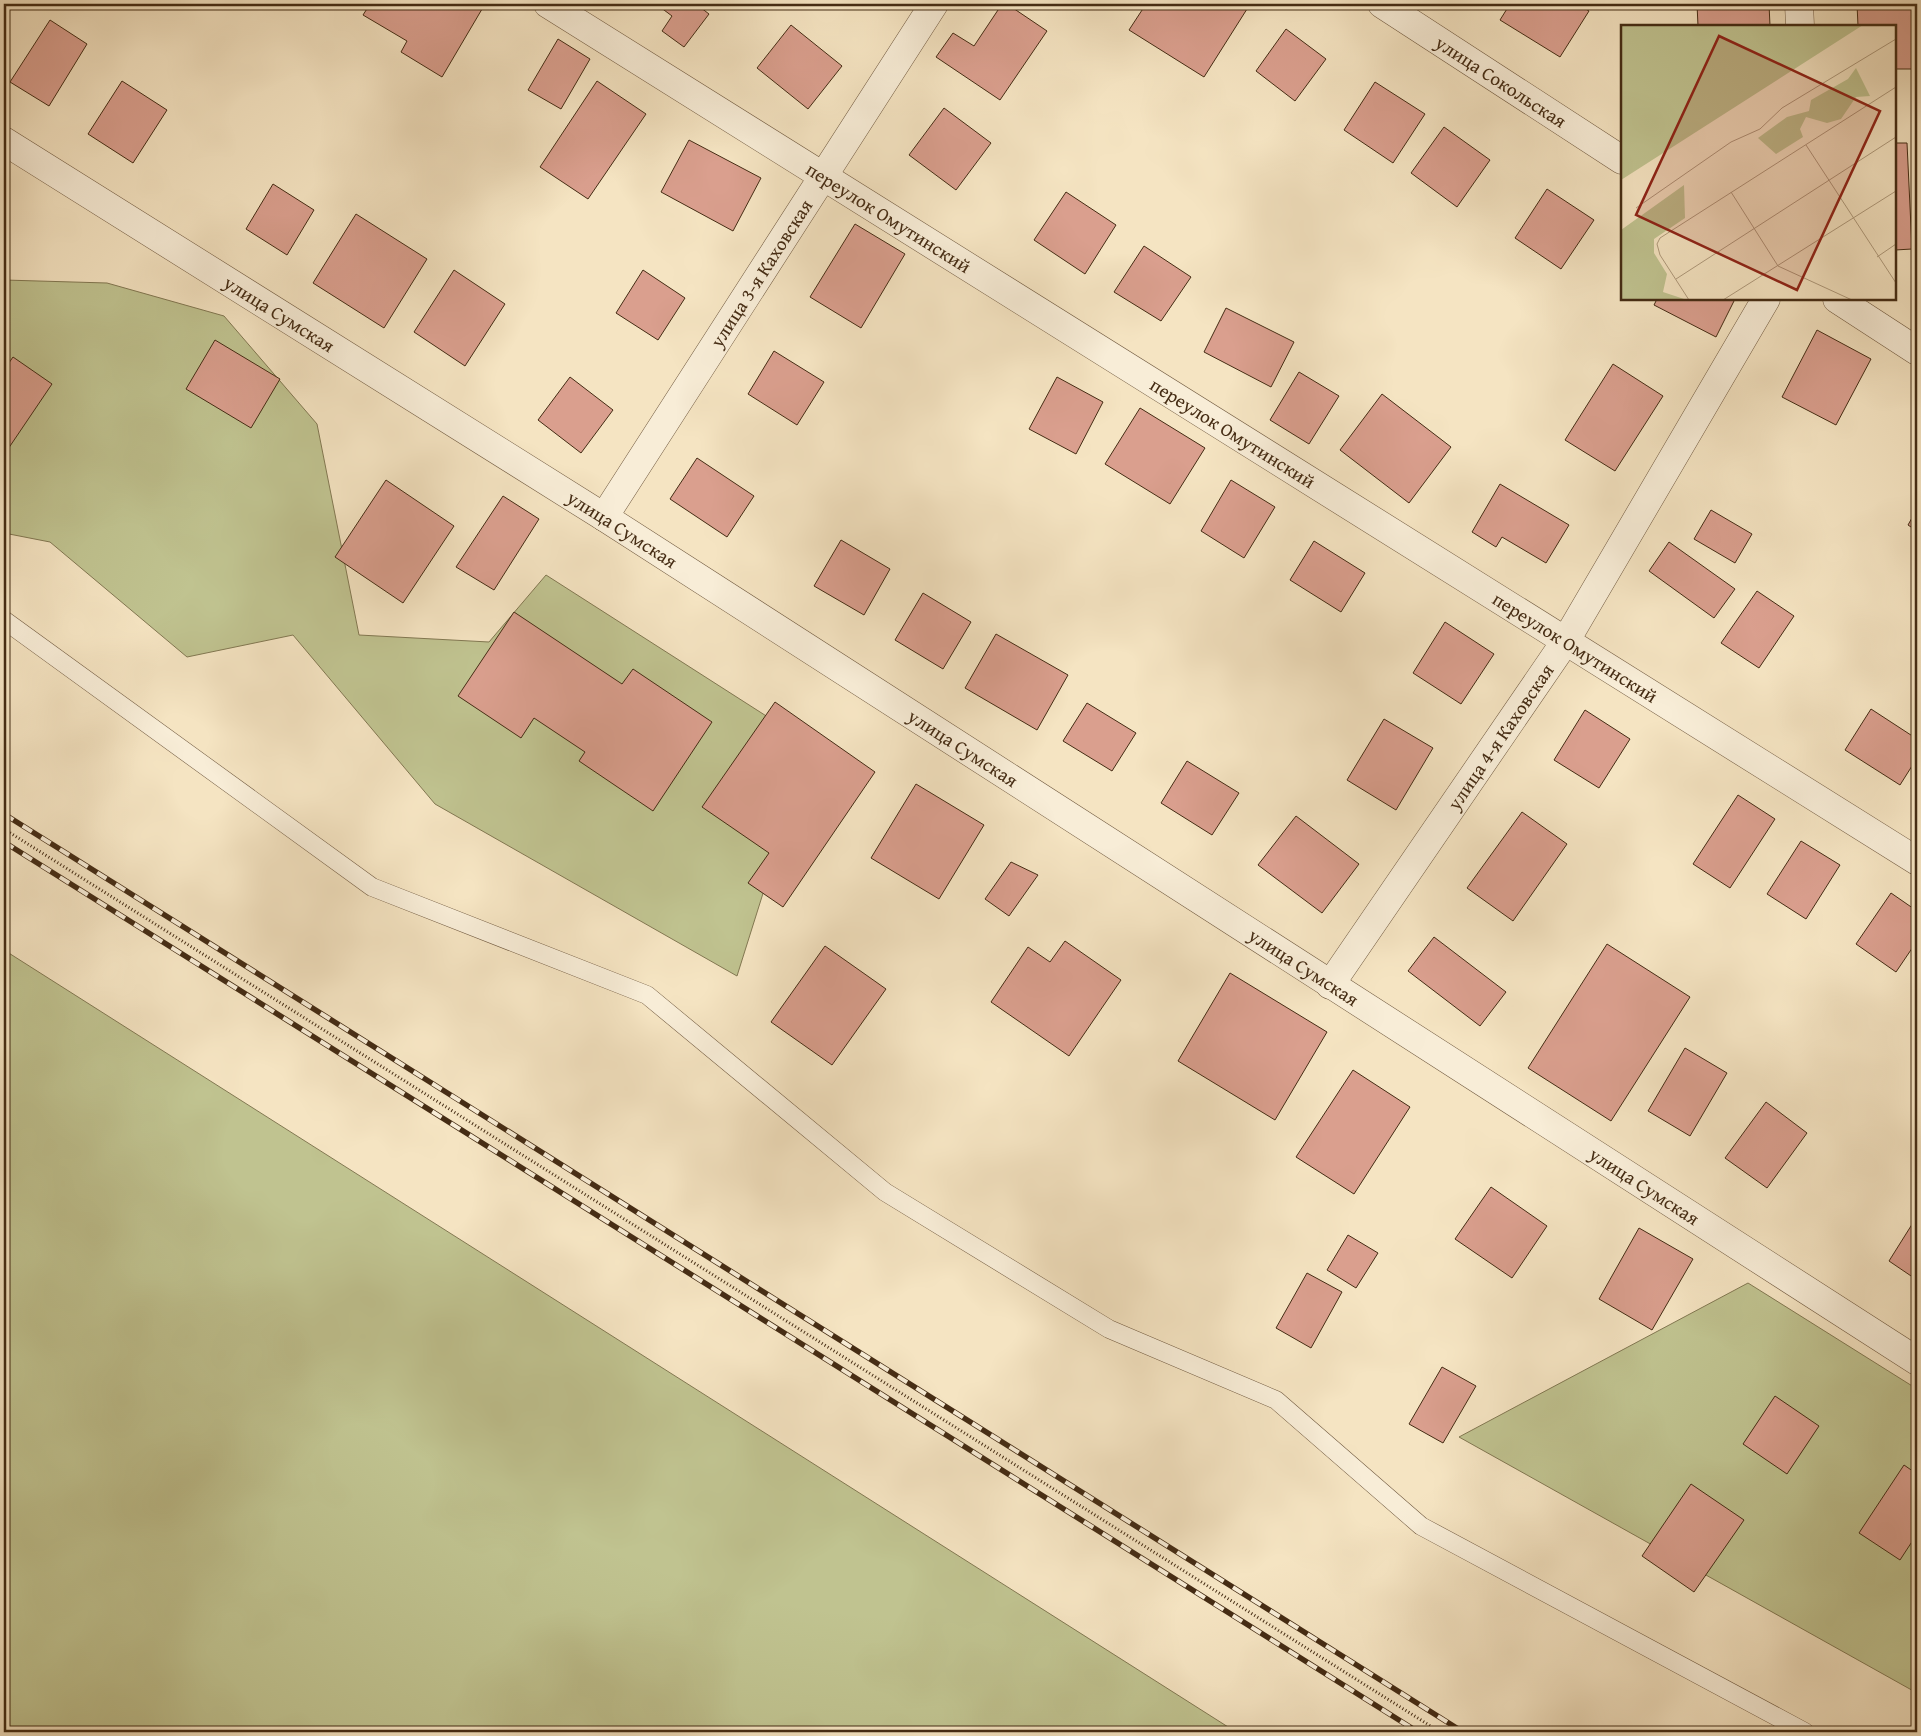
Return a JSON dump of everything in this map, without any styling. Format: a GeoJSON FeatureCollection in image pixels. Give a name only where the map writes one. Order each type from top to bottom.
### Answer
{"type":"FeatureCollection","features":[{"type":"Feature","properties":{"kind":"street","name":"переулок Омутинский"},"geometry":{"type":"LineString","coordinates":[[548,4],[1917,861]]}},
{"type":"Feature","properties":{"kind":"street","name":"улица 3-я Каховская"},"geometry":{"type":"LineString","coordinates":[[604,517],[821,176],[934,4]]}},
{"type":"Feature","properties":{"kind":"street","name":"улица Сокольская"},"geometry":{"type":"LineString","coordinates":[[1382,4],[1621,159]]}},
{"type":"Feature","properties":{"kind":"street"},"geometry":{"type":"LineString","coordinates":[[1799,4],[1800,25]]}},
{"type":"Feature","properties":{"kind":"street","name":"улица Сумская"},"geometry":{"type":"LineString","coordinates":[[4,141],[604,517],[1917,1361]]}},
{"type":"Feature","properties":{"kind":"street","name":"улица 4-я Каховская"},"geometry":{"type":"LineString","coordinates":[[1330,985],[1565,642],[1765,300]]}},
{"type":"Feature","properties":{"kind":"street"},"geometry":{"type":"LineString","coordinates":[[1839,300],[1917,351]]}},
{"type":"Feature","properties":{"kind":"lane"},"geometry":{"type":"LineString","coordinates":[[4,620],[372,887],[648,995],[886,1192],[1109,1329],[1276,1400],[1422,1526],[1805,1732]]}},
{"type":"Feature","properties":{"kind":"path"},"geometry":{"type":"LineString","coordinates":[[4,829],[1440,1732]]}},
{"type":"Feature","properties":{"kind":"green space"},"geometry":{"type":"Polygon","coordinates":[[[4,280],[107,283],[224,316],[317,424],[359,635],[489,642],[546,575],[810,744],[737,976],[435,804],[293,635],[187,657],[50,542],[4,533],[4,280]]]}},
{"type":"Feature","properties":{"kind":"green space"},"geometry":{"type":"Polygon","coordinates":[[[4,950],[1236,1732],[4,1732],[4,950]]]}},
{"type":"Feature","properties":{"kind":"green space"},"geometry":{"type":"Polygon","coordinates":[[[1748,1283],[1917,1389],[1917,1693],[1459,1437],[1748,1283]]]}},
{"type":"Feature","properties":{"kind":"building"},"geometry":{"type":"Polygon","coordinates":[[[370,4],[485,4],[442,77],[401,52],[407,41],[363,15],[370,4]]]}},
{"type":"Feature","properties":{"kind":"building"},"geometry":{"type":"Polygon","coordinates":[[[656,4],[696,4],[709,14],[684,47],[662,31],[672,16],[656,4]]]}},
{"type":"Feature","properties":{"kind":"building"},"geometry":{"type":"Polygon","coordinates":[[[1002,4],[1007,4],[1047,31],[1000,100],[936,57],[953,33],[974,46],[1002,4]]]}},
{"type":"Feature","properties":{"kind":"building"},"geometry":{"type":"Polygon","coordinates":[[[1146,4],[1239,4],[1247,9],[1204,77],[1129,30],[1146,4]]]}},
{"type":"Feature","properties":{"kind":"building"},"geometry":{"type":"Polygon","coordinates":[[[1510,4],[1577,4],[1589,11],[1560,57],[1500,20],[1510,4]]]}},
{"type":"Feature","properties":{"kind":"building"},"geometry":{"type":"Polygon","coordinates":[[[1697,4],[1769,4],[1770,25],[1698,25],[1697,4]]]}},
{"type":"Feature","properties":{"kind":"building"},"geometry":{"type":"Polygon","coordinates":[[[1857,4],[1917,4],[1917,69],[1896,69],[1896,25],[1858,25],[1857,4]]]}},
{"type":"Feature","properties":{"kind":"building"},"geometry":{"type":"Polygon","coordinates":[[[50,20],[87,44],[49,106],[10,82],[50,20]]]}},
{"type":"Feature","properties":{"kind":"building"},"geometry":{"type":"Polygon","coordinates":[[[791,25],[842,66],[808,109],[757,68],[791,25]]]}},
{"type":"Feature","properties":{"kind":"building"},"geometry":{"type":"Polygon","coordinates":[[[1286,29],[1326,59],[1295,101],[1256,71],[1286,29]]]}},
{"type":"Feature","properties":{"kind":"building"},"geometry":{"type":"Polygon","coordinates":[[[558,39],[590,59],[561,109],[528,90],[558,39]]]}},
{"type":"Feature","properties":{"kind":"building"},"geometry":{"type":"Polygon","coordinates":[[[122,81],[167,110],[133,163],[88,134],[122,81]]]}},
{"type":"Feature","properties":{"kind":"building"},"geometry":{"type":"Polygon","coordinates":[[[597,81],[646,114],[588,199],[540,167],[597,81]]]}},
{"type":"Feature","properties":{"kind":"building"},"geometry":{"type":"Polygon","coordinates":[[[1375,82],[1425,114],[1393,163],[1344,130],[1375,82]]]}},
{"type":"Feature","properties":{"kind":"building"},"geometry":{"type":"Polygon","coordinates":[[[944,108],[991,143],[956,190],[909,155],[944,108]]]}},
{"type":"Feature","properties":{"kind":"building"},"geometry":{"type":"Polygon","coordinates":[[[1444,127],[1490,160],[1457,207],[1411,173],[1444,127]]]}},
{"type":"Feature","properties":{"kind":"building"},"geometry":{"type":"Polygon","coordinates":[[[689,140],[761,178],[733,231],[661,192],[689,140]]]}},
{"type":"Feature","properties":{"kind":"building"},"geometry":{"type":"Polygon","coordinates":[[[1896,143],[1907,143],[1912,249],[1896,250],[1896,143]]]}},
{"type":"Feature","properties":{"kind":"building"},"geometry":{"type":"Polygon","coordinates":[[[273,184],[314,210],[287,255],[246,229],[273,184]]]}},
{"type":"Feature","properties":{"kind":"building"},"geometry":{"type":"Polygon","coordinates":[[[1547,189],[1594,220],[1561,269],[1515,238],[1547,189]]]}},
{"type":"Feature","properties":{"kind":"building"},"geometry":{"type":"Polygon","coordinates":[[[1066,192],[1116,225],[1085,274],[1034,240],[1066,192]]]}},
{"type":"Feature","properties":{"kind":"building"},"geometry":{"type":"Polygon","coordinates":[[[356,214],[427,259],[384,328],[313,283],[356,214]]]}},
{"type":"Feature","properties":{"kind":"building"},"geometry":{"type":"Polygon","coordinates":[[[855,224],[905,254],[861,328],[810,297],[855,224]]]}},
{"type":"Feature","properties":{"kind":"building"},"geometry":{"type":"Polygon","coordinates":[[[1144,246],[1191,277],[1161,321],[1114,292],[1144,246]]]}},
{"type":"Feature","properties":{"kind":"building"},"geometry":{"type":"Polygon","coordinates":[[[454,270],[505,304],[465,366],[414,332],[454,270]]]}},
{"type":"Feature","properties":{"kind":"building"},"geometry":{"type":"Polygon","coordinates":[[[643,270],[685,298],[658,340],[616,313],[643,270]]]}},
{"type":"Feature","properties":{"kind":"building"},"geometry":{"type":"Polygon","coordinates":[[[1656,300],[1734,300],[1716,337],[1654,305],[1656,300]]]}},
{"type":"Feature","properties":{"kind":"building"},"geometry":{"type":"Polygon","coordinates":[[[1226,308],[1294,342],[1271,387],[1204,352],[1226,308]]]}},
{"type":"Feature","properties":{"kind":"building"},"geometry":{"type":"Polygon","coordinates":[[[1817,330],[1871,359],[1836,425],[1782,397],[1817,330]]]}},
{"type":"Feature","properties":{"kind":"building"},"geometry":{"type":"Polygon","coordinates":[[[215,340],[280,379],[251,428],[186,389],[215,340]]]}},
{"type":"Feature","properties":{"kind":"building"},"geometry":{"type":"Polygon","coordinates":[[[774,351],[824,382],[797,425],[748,394],[774,351]]]}},
{"type":"Feature","properties":{"kind":"building"},"geometry":{"type":"Polygon","coordinates":[[[13,357],[52,384],[6,452],[4,450],[4,370],[13,357]]]}},
{"type":"Feature","properties":{"kind":"building"},"geometry":{"type":"Polygon","coordinates":[[[1613,364],[1663,396],[1615,471],[1565,440],[1613,364]]]}},
{"type":"Feature","properties":{"kind":"building"},"geometry":{"type":"Polygon","coordinates":[[[1299,372],[1339,396],[1309,444],[1270,420],[1299,372]]]}},
{"type":"Feature","properties":{"kind":"building"},"geometry":{"type":"Polygon","coordinates":[[[570,377],[613,410],[581,453],[538,420],[570,377]]]}},
{"type":"Feature","properties":{"kind":"building"},"geometry":{"type":"Polygon","coordinates":[[[1057,377],[1103,402],[1076,454],[1029,429],[1057,377]]]}},
{"type":"Feature","properties":{"kind":"building"},"geometry":{"type":"Polygon","coordinates":[[[1382,394],[1451,447],[1409,503],[1340,450],[1382,394]]]}},
{"type":"Feature","properties":{"kind":"building"},"geometry":{"type":"Polygon","coordinates":[[[1140,408],[1205,448],[1170,504],[1105,464],[1140,408]]]}},
{"type":"Feature","properties":{"kind":"building"},"geometry":{"type":"Polygon","coordinates":[[[697,458],[754,496],[727,537],[670,499],[697,458]]]}},
{"type":"Feature","properties":{"kind":"building"},"geometry":{"type":"Polygon","coordinates":[[[386,480],[454,526],[403,603],[335,557],[386,480]]]}},
{"type":"Feature","properties":{"kind":"building"},"geometry":{"type":"Polygon","coordinates":[[[1231,480],[1275,507],[1244,558],[1201,531],[1231,480]]]}},
{"type":"Feature","properties":{"kind":"building"},"geometry":{"type":"Polygon","coordinates":[[[1500,484],[1569,525],[1546,563],[1502,537],[1496,547],[1472,532],[1500,484]]]}},
{"type":"Feature","properties":{"kind":"building"},"geometry":{"type":"Polygon","coordinates":[[[503,496],[539,519],[494,590],[456,567],[503,496]]]}},
{"type":"Feature","properties":{"kind":"building"},"geometry":{"type":"Polygon","coordinates":[[[1917,509],[1917,531],[1908,525],[1917,509]]]}},
{"type":"Feature","properties":{"kind":"building"},"geometry":{"type":"Polygon","coordinates":[[[1711,510],[1752,534],[1735,563],[1694,539],[1711,510]]]}},
{"type":"Feature","properties":{"kind":"building"},"geometry":{"type":"Polygon","coordinates":[[[841,540],[890,569],[864,615],[814,586],[841,540]]]}},
{"type":"Feature","properties":{"kind":"building"},"geometry":{"type":"Polygon","coordinates":[[[1314,541],[1365,573],[1341,612],[1290,580],[1314,541]]]}},
{"type":"Feature","properties":{"kind":"building"},"geometry":{"type":"Polygon","coordinates":[[[1669,542],[1735,589],[1714,618],[1649,571],[1669,542]]]}},
{"type":"Feature","properties":{"kind":"building"},"geometry":{"type":"Polygon","coordinates":[[[1757,591],[1794,616],[1759,668],[1721,643],[1757,591]]]}},
{"type":"Feature","properties":{"kind":"building"},"geometry":{"type":"Polygon","coordinates":[[[923,593],[971,622],[943,669],[895,640],[923,593]]]}},
{"type":"Feature","properties":{"kind":"building"},"geometry":{"type":"Polygon","coordinates":[[[514,612],[622,684],[633,669],[712,722],[653,811],[579,761],[585,752],[534,718],[521,738],[458,696],[514,612]]]}},
{"type":"Feature","properties":{"kind":"building"},"geometry":{"type":"Polygon","coordinates":[[[1445,622],[1494,654],[1461,704],[1413,673],[1445,622]]]}},
{"type":"Feature","properties":{"kind":"building"},"geometry":{"type":"Polygon","coordinates":[[[996,634],[1068,675],[1037,730],[965,688],[996,634]]]}},
{"type":"Feature","properties":{"kind":"building"},"geometry":{"type":"Polygon","coordinates":[[[775,702],[875,772],[783,907],[748,883],[769,853],[702,807],[775,702]]]}},
{"type":"Feature","properties":{"kind":"building"},"geometry":{"type":"Polygon","coordinates":[[[1087,703],[1136,733],[1112,771],[1063,741],[1087,703]]]}},
{"type":"Feature","properties":{"kind":"building"},"geometry":{"type":"Polygon","coordinates":[[[1871,709],[1917,739],[1917,758],[1900,785],[1845,750],[1871,709]]]}},
{"type":"Feature","properties":{"kind":"building"},"geometry":{"type":"Polygon","coordinates":[[[1585,710],[1630,739],[1599,788],[1554,760],[1585,710]]]}},
{"type":"Feature","properties":{"kind":"building"},"geometry":{"type":"Polygon","coordinates":[[[1384,719],[1433,748],[1396,810],[1347,780],[1384,719]]]}},
{"type":"Feature","properties":{"kind":"building"},"geometry":{"type":"Polygon","coordinates":[[[1187,761],[1239,793],[1212,835],[1161,803],[1187,761]]]}},
{"type":"Feature","properties":{"kind":"building"},"geometry":{"type":"Polygon","coordinates":[[[916,784],[984,825],[939,899],[871,858],[916,784]]]}},
{"type":"Feature","properties":{"kind":"building"},"geometry":{"type":"Polygon","coordinates":[[[1738,795],[1775,819],[1730,888],[1693,864],[1738,795]]]}},
{"type":"Feature","properties":{"kind":"building"},"geometry":{"type":"Polygon","coordinates":[[[1522,812],[1567,844],[1513,921],[1467,888],[1522,812]]]}},
{"type":"Feature","properties":{"kind":"building"},"geometry":{"type":"Polygon","coordinates":[[[1296,816],[1359,864],[1322,913],[1258,865],[1296,816]]]}},
{"type":"Feature","properties":{"kind":"building"},"geometry":{"type":"Polygon","coordinates":[[[1801,841],[1840,865],[1806,919],[1767,894],[1801,841]]]}},
{"type":"Feature","properties":{"kind":"building"},"geometry":{"type":"Polygon","coordinates":[[[1011,862],[1038,875],[1009,916],[985,899],[1011,862]]]}},
{"type":"Feature","properties":{"kind":"building"},"geometry":{"type":"Polygon","coordinates":[[[1891,893],[1917,911],[1917,941],[1896,972],[1856,944],[1891,893]]]}},
{"type":"Feature","properties":{"kind":"building"},"geometry":{"type":"Polygon","coordinates":[[[1434,937],[1506,992],[1480,1026],[1408,971],[1434,937]]]}},
{"type":"Feature","properties":{"kind":"building"},"geometry":{"type":"Polygon","coordinates":[[[1065,941],[1121,980],[1069,1056],[991,1002],[1028,947],[1050,962],[1065,941]]]}},
{"type":"Feature","properties":{"kind":"building"},"geometry":{"type":"Polygon","coordinates":[[[1607,944],[1690,997],[1611,1121],[1528,1068],[1607,944]]]}},
{"type":"Feature","properties":{"kind":"building"},"geometry":{"type":"Polygon","coordinates":[[[825,946],[886,989],[832,1065],[771,1022],[825,946]]]}},
{"type":"Feature","properties":{"kind":"building"},"geometry":{"type":"Polygon","coordinates":[[[1230,973],[1327,1032],[1275,1120],[1178,1061],[1230,973]]]}},
{"type":"Feature","properties":{"kind":"building"},"geometry":{"type":"Polygon","coordinates":[[[1685,1048],[1727,1073],[1690,1136],[1648,1111],[1685,1048]]]}},
{"type":"Feature","properties":{"kind":"building"},"geometry":{"type":"Polygon","coordinates":[[[1353,1070],[1410,1107],[1354,1194],[1296,1157],[1353,1070]]]}},
{"type":"Feature","properties":{"kind":"building"},"geometry":{"type":"Polygon","coordinates":[[[1766,1102],[1807,1133],[1767,1188],[1725,1158],[1766,1102]]]}},
{"type":"Feature","properties":{"kind":"building"},"geometry":{"type":"Polygon","coordinates":[[[1491,1187],[1547,1226],[1512,1278],[1455,1239],[1491,1187]]]}},
{"type":"Feature","properties":{"kind":"building"},"geometry":{"type":"Polygon","coordinates":[[[1917,1219],[1917,1280],[1889,1261],[1917,1219]]]}},
{"type":"Feature","properties":{"kind":"building"},"geometry":{"type":"Polygon","coordinates":[[[1639,1228],[1693,1259],[1652,1330],[1599,1299],[1639,1228]]]}},
{"type":"Feature","properties":{"kind":"building"},"geometry":{"type":"Polygon","coordinates":[[[1348,1235],[1378,1253],[1356,1288],[1327,1270],[1348,1235]]]}},
{"type":"Feature","properties":{"kind":"building"},"geometry":{"type":"Polygon","coordinates":[[[1307,1273],[1342,1292],[1311,1348],[1276,1328],[1307,1273]]]}},
{"type":"Feature","properties":{"kind":"building"},"geometry":{"type":"Polygon","coordinates":[[[1442,1367],[1476,1386],[1443,1443],[1409,1424],[1442,1367]]]}},
{"type":"Feature","properties":{"kind":"building"},"geometry":{"type":"Polygon","coordinates":[[[1775,1396],[1819,1426],[1787,1474],[1743,1444],[1775,1396]]]}},
{"type":"Feature","properties":{"kind":"building"},"geometry":{"type":"Polygon","coordinates":[[[1904,1465],[1917,1474],[1917,1534],[1900,1560],[1859,1533],[1904,1465]]]}},
{"type":"Feature","properties":{"kind":"building"},"geometry":{"type":"Polygon","coordinates":[[[1691,1484],[1744,1520],[1694,1592],[1642,1556],[1691,1484]]]}},
{"type":"Feature","properties":{"kind":"railway"},"geometry":{"type":"LineString","coordinates":[[4,814],[1463,1732]]}},
{"type":"Feature","properties":{"kind":"railway"},"geometry":{"type":"LineString","coordinates":[[4,842],[1418,1732]]}}]}
